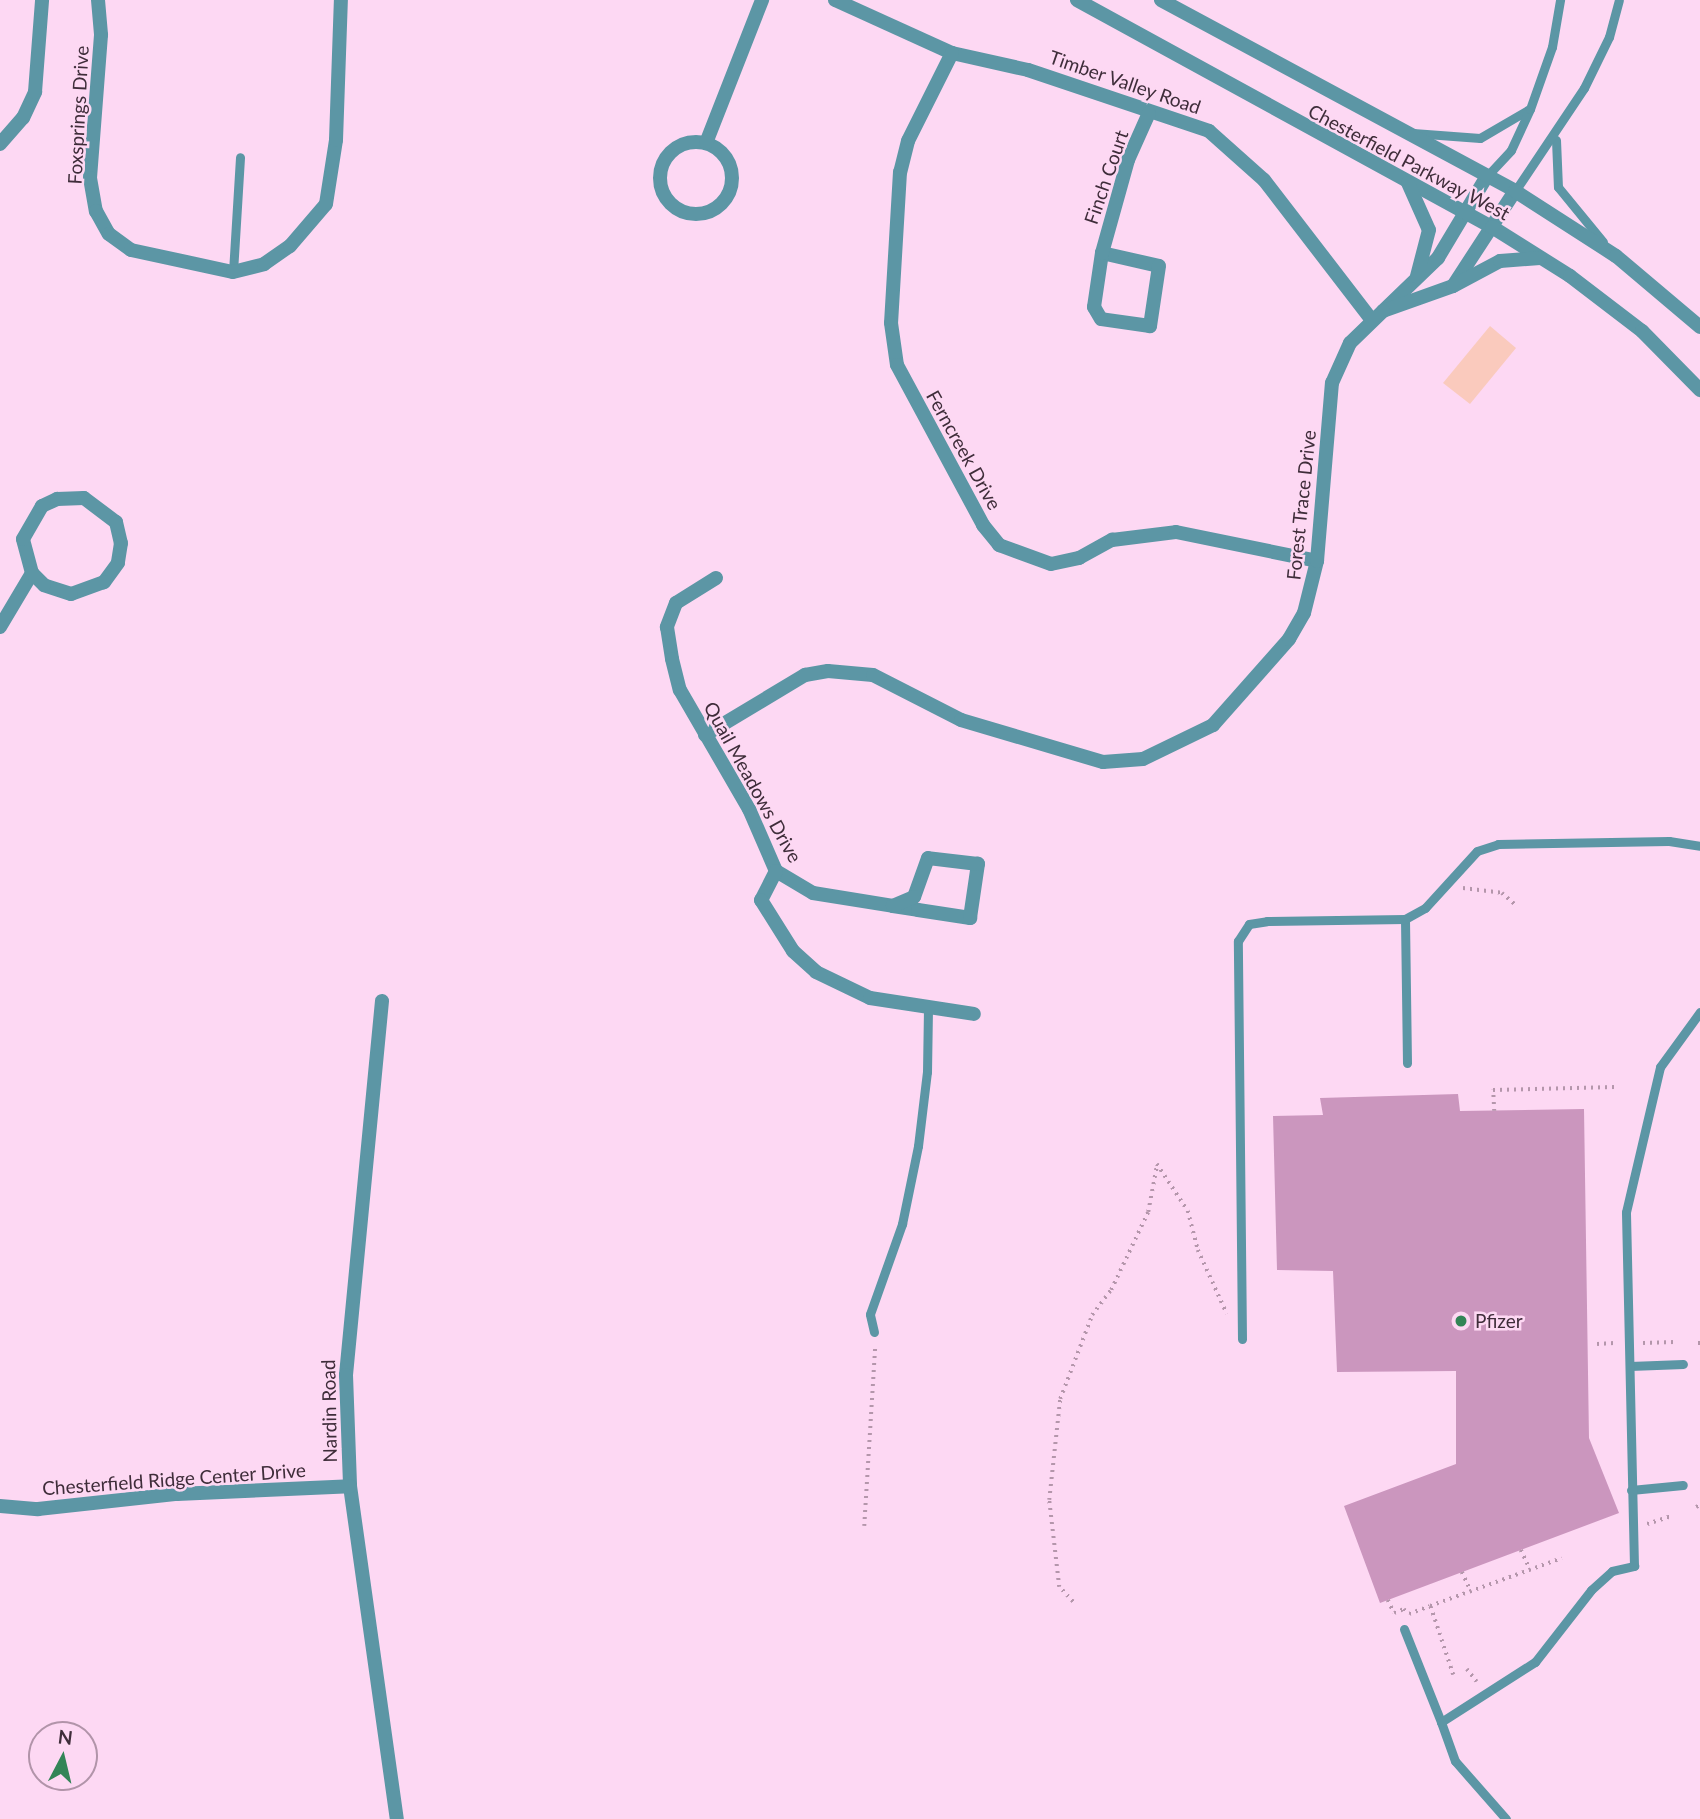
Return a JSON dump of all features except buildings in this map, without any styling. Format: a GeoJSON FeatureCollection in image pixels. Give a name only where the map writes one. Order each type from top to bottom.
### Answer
{"type":"FeatureCollection","features":[{"type":"Feature","properties":{"kind":"street"},"geometry":{"type":"LineString","coordinates":[[0,144],[23,118],[35,92],[42,0]]}},
{"type":"Feature","properties":{"kind":"street","name":"Foxsprings Drive"},"geometry":{"type":"LineString","coordinates":[[97,0],[101,35],[90,178],[96,211],[109,234],[131,250],[233,272],[264,264],[290,246],[326,204],[336,140],[341,0]]}},
{"type":"Feature","properties":{"kind":"street"},"geometry":{"type":"LineString","coordinates":[[706,143],[762,0]]}},
{"type":"Feature","properties":{"kind":"street","name":"Timber Valley Road"},"geometry":{"type":"LineString","coordinates":[[835,0],[952,53],[1028,70],[1149,113],[1209,131],[1239,153],[1377,315]]}},
{"type":"Feature","properties":{"kind":"street","name":"Chesterfield Parkway West"},"geometry":{"type":"LineString","coordinates":[[1077,0],[1492,226],[1642,331],[1700,390]]}},
{"type":"Feature","properties":{"kind":"street","name":"Chesterfield Parkway West"},"geometry":{"type":"LineString","coordinates":[[1161,0],[1515,191],[1616,256],[1700,327]]}},
{"type":"Feature","properties":{"kind":"street","name":"Ferncreek Drive"},"geometry":{"type":"LineString","coordinates":[[952,53],[908,141],[900,172],[891,323],[897,365],[983,525],[999,545],[1051,564],[1079,558],[1112,540],[1176,532],[1317,561]]}},
{"type":"Feature","properties":{"kind":"street","name":"Finch Court"},"geometry":{"type":"LineString","coordinates":[[1102,253],[1159,266],[1150,326],[1096,314],[1102,253],[1128,160],[1149,113]]}},
{"type":"Feature","properties":{"kind":"street"},"geometry":{"type":"LineString","coordinates":[[706,143],[724,154],[732,185],[716,209],[685,213],[666,199],[661,166],[681,144],[706,143]]}},
{"type":"Feature","properties":{"kind":"street","name":"Forest Trace Drive"},"geometry":{"type":"LineString","coordinates":[[705,735],[805,675],[850,671],[873,675],[938,703],[961,720],[1103,762],[1143,759],[1213,725],[1268,666],[1304,613],[1317,561],[1332,383],[1350,343],[1438,258],[1487,176]]}},
{"type":"Feature","properties":{"kind":"street"},"geometry":{"type":"LineString","coordinates":[[1408,182],[1429,230],[1417,276]]}},
{"type":"Feature","properties":{"kind":"street"},"geometry":{"type":"LineString","coordinates":[[1453,286],[1515,191]]}},
{"type":"Feature","properties":{"kind":"street"},"geometry":{"type":"LineString","coordinates":[[1377,315],[1453,286],[1500,261],[1541,258]]}},
{"type":"Feature","properties":{"kind":"street"},"geometry":{"type":"LineString","coordinates":[[0,627],[32,573],[23,539],[42,506],[57,499],[84,498],[116,522],[121,543],[118,563],[104,582],[71,594],[44,585],[32,573]]}},
{"type":"Feature","properties":{"kind":"street","name":"Quail Meadows Drive"},"geometry":{"type":"LineString","coordinates":[[716,578],[676,603],[667,626],[680,690],[749,809],[776,871],[813,893],[892,906],[970,918],[978,864],[928,858],[921,887],[892,906]]}},
{"type":"Feature","properties":{"kind":"street"},"geometry":{"type":"LineString","coordinates":[[776,871],[761,900],[793,951],[816,972],[870,998],[974,1014]]}},
{"type":"Feature","properties":{"kind":"street","name":"Nardin Road"},"geometry":{"type":"LineString","coordinates":[[382,1002],[348,1339],[350,1486],[397,1819]]}},
{"type":"Feature","properties":{"kind":"street","name":"Chesterfield Ridge Center Drive"},"geometry":{"type":"LineString","coordinates":[[0,1506],[38,1509],[177,1494],[350,1486]]}},
{"type":"Feature","properties":{"kind":"lane"},"geometry":{"type":"LineString","coordinates":[[1487,176],[1511,150],[1530,109],[1552,47],[1560,0]]}},
{"type":"Feature","properties":{"kind":"lane"},"geometry":{"type":"LineString","coordinates":[[1515,191],[1556,138],[1609,37],[1619,0]]}},
{"type":"Feature","properties":{"kind":"lane"},"geometry":{"type":"LineString","coordinates":[[1408,133],[1480,138],[1530,109]]}},
{"type":"Feature","properties":{"kind":"lane"},"geometry":{"type":"LineString","coordinates":[[1556,138],[1558,187],[1616,256]]}},
{"type":"Feature","properties":{"kind":"lane"},"geometry":{"type":"LineString","coordinates":[[233,272],[240,157]]}},
{"type":"Feature","properties":{"kind":"lane"},"geometry":{"type":"LineString","coordinates":[[1242,1339],[1238,940],[1249,924],[1267,921],[1405,919],[1425,908],[1477,851],[1498,844],[1669,841],[1700,846]]}},
{"type":"Feature","properties":{"kind":"lane"},"geometry":{"type":"LineString","coordinates":[[1405,919],[1407,1063]]}},
{"type":"Feature","properties":{"kind":"lane"},"geometry":{"type":"LineString","coordinates":[[874,1332],[870,1314],[901,1224],[918,1146],[928,1072],[928,1007]]}},
{"type":"Feature","properties":{"kind":"lane"},"geometry":{"type":"LineString","coordinates":[[1441,1723],[1535,1662],[1591,1590],[1612,1571],[1634,1566],[1626,1212],[1638,1145],[1660,1067],[1700,1012]]}},
{"type":"Feature","properties":{"kind":"lane"},"geometry":{"type":"LineString","coordinates":[[1630,1366],[1684,1364]]}},
{"type":"Feature","properties":{"kind":"lane"},"geometry":{"type":"LineString","coordinates":[[1631,1490],[1683,1485]]}},
{"type":"Feature","properties":{"kind":"lane"},"geometry":{"type":"LineString","coordinates":[[1404,1629],[1455,1761],[1506,1819]]}},
{"type":"Feature","properties":{"kind":"path"},"geometry":{"type":"LineString","coordinates":[[1462,888],[1502,893],[1516,905]]}},
{"type":"Feature","properties":{"kind":"path"},"geometry":{"type":"LineString","coordinates":[[1494,1111],[1493,1090],[1615,1087]]}},
{"type":"Feature","properties":{"kind":"path"},"geometry":{"type":"LineString","coordinates":[[1073,1602],[1059,1587],[1049,1500],[1060,1399],[1092,1315],[1111,1290],[1148,1212],[1157,1164],[1188,1211],[1222,1306],[1242,1321]]}},
{"type":"Feature","properties":{"kind":"path"},"geometry":{"type":"LineString","coordinates":[[864,1526],[874,1332]]}},
{"type":"Feature","properties":{"kind":"path"},"geometry":{"type":"LineString","coordinates":[[1643,1343],[1674,1342]]}},
{"type":"Feature","properties":{"kind":"path"},"geometry":{"type":"LineString","coordinates":[[1597,1344],[1614,1343]]}},
{"type":"Feature","properties":{"kind":"path"},"geometry":{"type":"LineString","coordinates":[[1646,1525],[1671,1516]]}},
{"type":"Feature","properties":{"kind":"path"},"geometry":{"type":"LineString","coordinates":[[1521,1550],[1530,1569]]}},
{"type":"Feature","properties":{"kind":"path"},"geometry":{"type":"LineString","coordinates":[[1408,1615],[1562,1558]]}},
{"type":"Feature","properties":{"kind":"path"},"geometry":{"type":"LineString","coordinates":[[1462,1572],[1471,1591]]}},
{"type":"Feature","properties":{"kind":"path"},"geometry":{"type":"LineString","coordinates":[[1388,1600],[1394,1613],[1404,1609],[1408,1615],[1404,1629]]}},
{"type":"Feature","properties":{"kind":"path"},"geometry":{"type":"LineString","coordinates":[[1430,1606],[1454,1675]]}},
{"type":"Feature","properties":{"kind":"shaded area"},"geometry":{"type":"Polygon","coordinates":[[[1490,326],[1516,348],[1470,404],[1443,383],[1490,326]]]}},
{"type":"Feature","properties":{"kind":"place","name":"Pfizer"},"geometry":{"type":"Point","coordinates":[1461,1321]}}]}
